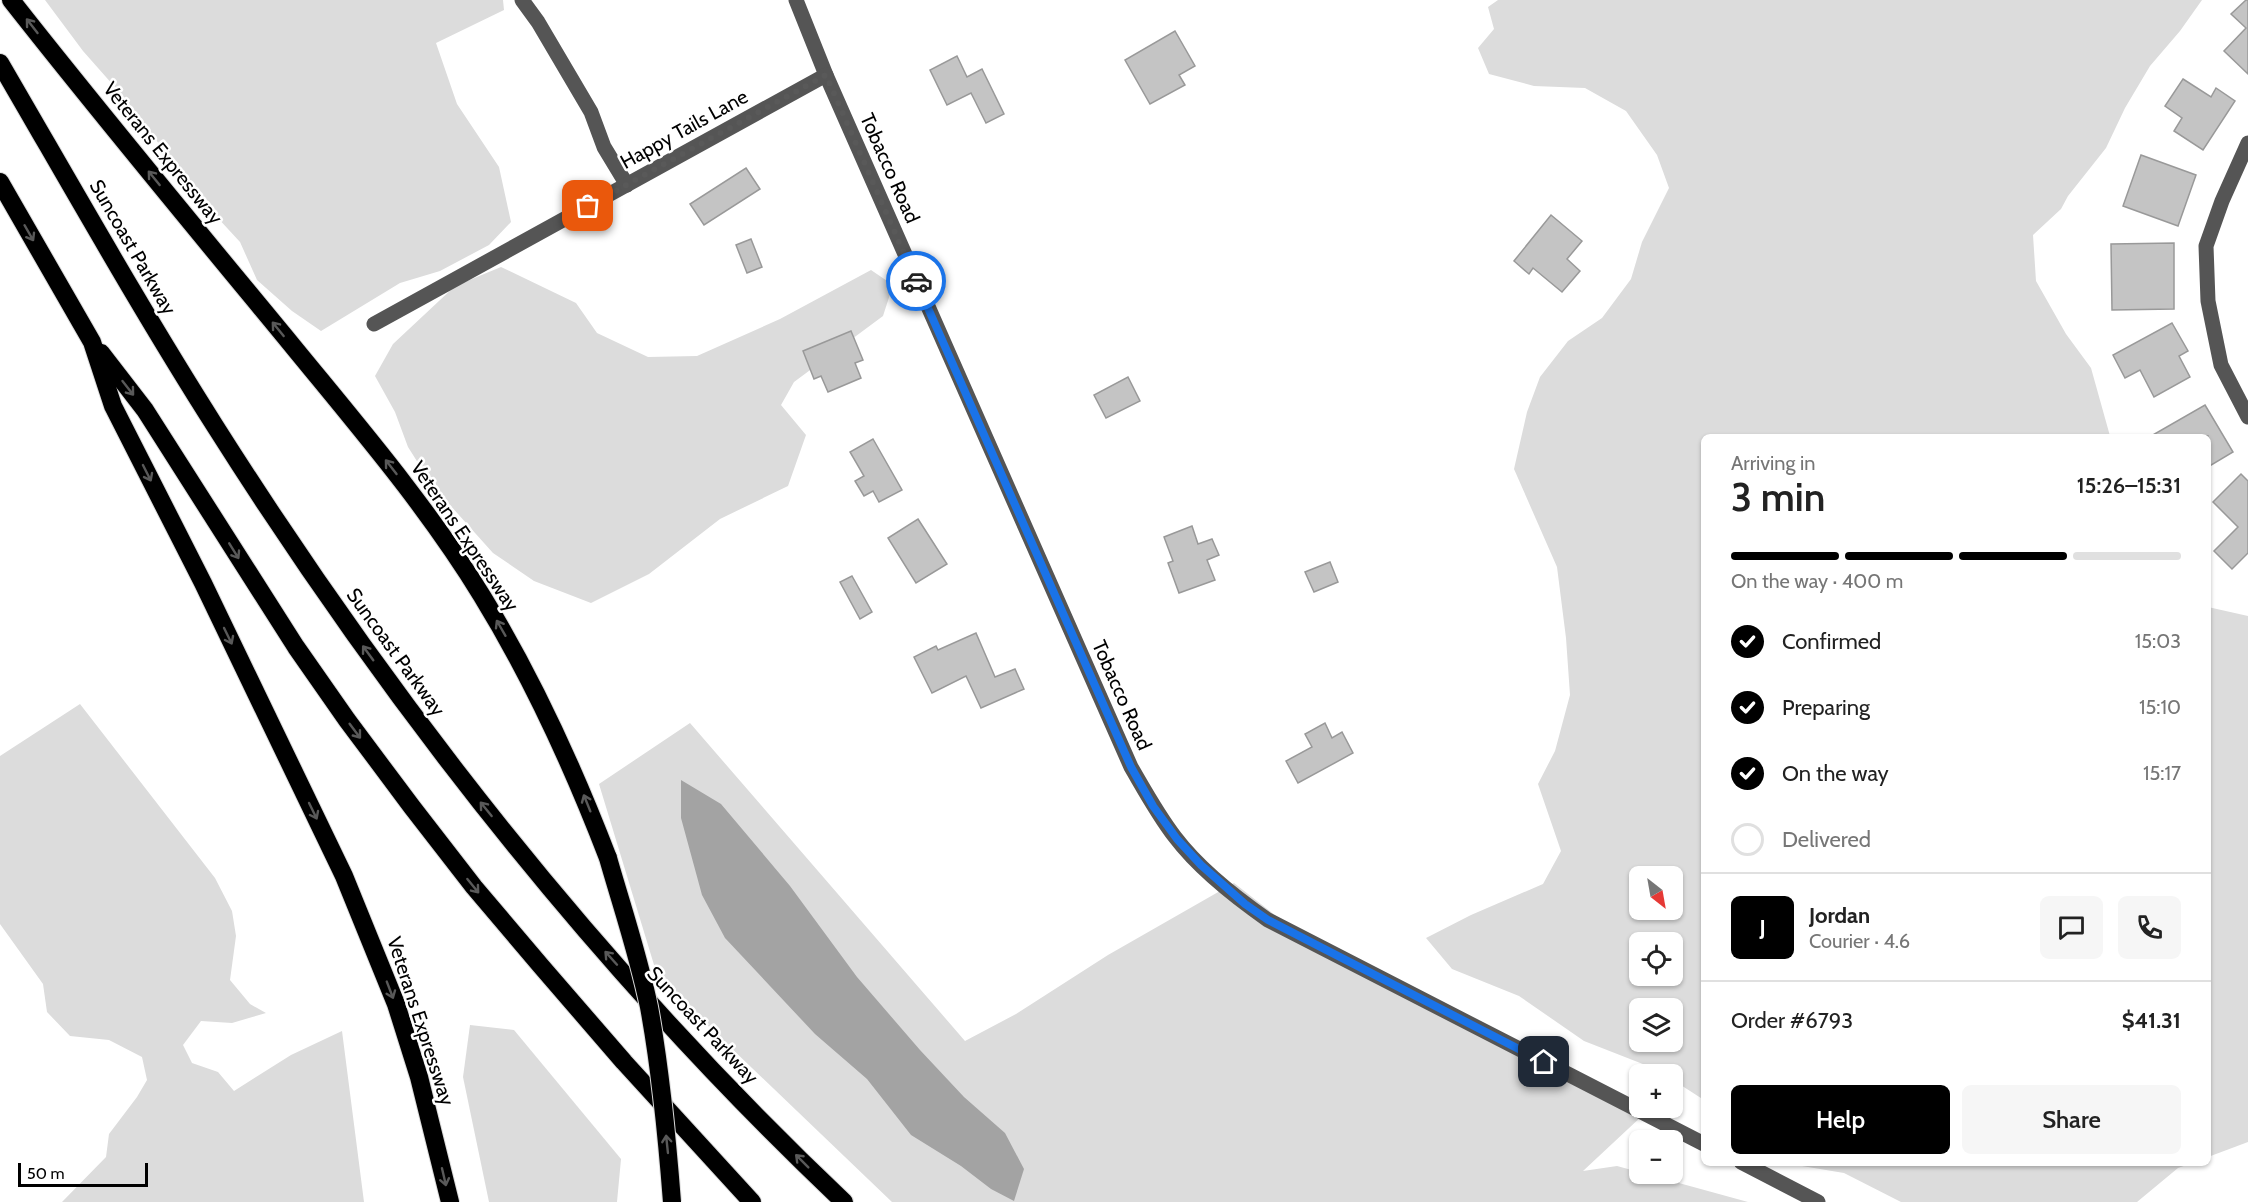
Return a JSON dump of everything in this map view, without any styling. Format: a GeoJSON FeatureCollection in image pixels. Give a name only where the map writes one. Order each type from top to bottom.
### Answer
{"type":"FeatureCollection","features":[{"type":"Feature","properties":{"kind":"highway","name":"Veterans Expressway"},"geometry":{"type":"LineString","coordinates":[[11,0],[430,518],[482,596],[519,660],[557,734],[608,858],[629,930],[648,1006],[663,1097],[672,1202]]}},
{"type":"Feature","properties":{"kind":"highway","name":"Suncoast Parkway"},"geometry":{"type":"LineString","coordinates":[[0,63],[214,426],[288,538],[434,744],[586,930],[671,1025],[732,1090],[844,1202]]}},
{"type":"Feature","properties":{"kind":"highway","name":"Veterans Expressway"},"geometry":{"type":"LineString","coordinates":[[0,182],[92,342],[113,406],[339,865],[396,1005],[419,1077],[450,1202]]}},
{"type":"Feature","properties":{"kind":"highway"},"geometry":{"type":"LineString","coordinates":[[92,342],[145,410],[296,647],[419,816],[474,887],[556,984],[733,1184],[752,1202]]}},
{"type":"Feature","properties":{"kind":"street"},"geometry":{"type":"LineString","coordinates":[[522,0],[538,22],[591,112],[604,147],[627,185]]}},
{"type":"Feature","properties":{"kind":"street","name":"Tobacco Road"},"geometry":{"type":"LineString","coordinates":[[796,0],[826,75],[1131,767],[1153,806],[1177,839],[1223,885],[1268,920],[1701,1142]]}},
{"type":"Feature","properties":{"kind":"street","name":"Happy Tails Lane"},"geometry":{"type":"LineString","coordinates":[[374,324],[826,75]]}},
{"type":"Feature","properties":{"kind":"street"},"geometry":{"type":"LineString","coordinates":[[2248,143],[2222,201],[2206,246],[2208,301],[2222,364],[2248,417]]}},
{"type":"Feature","properties":{"kind":"street"},"geometry":{"type":"LineString","coordinates":[[1749,1166],[1818,1202]]}},
{"type":"Feature","properties":{"kind":"shaded area"},"geometry":{"type":"Polygon","coordinates":[[[45,0],[503,0],[504,10],[436,43],[457,104],[499,167],[511,222],[489,245],[440,271],[400,283],[321,331],[292,311],[257,280],[240,242],[204,203],[121,94],[83,51],[45,0]]]}},
{"type":"Feature","properties":{"kind":"shaded area"},"geometry":{"type":"Polygon","coordinates":[[[1498,0],[2202,0],[2180,31],[2150,66],[2125,108],[2106,148],[2068,196],[2061,209],[2033,235],[2036,281],[2066,334],[2091,368],[2109,434],[1701,434],[1701,1098],[1683,1086],[1683,1064],[1643,1064],[1584,1041],[1519,996],[1452,969],[1426,938],[1471,915],[1543,884],[1561,851],[1538,784],[1555,751],[1570,695],[1566,638],[1557,567],[1514,469],[1527,412],[1540,377],[1568,341],[1602,318],[1631,279],[1642,242],[1669,188],[1657,155],[1626,111],[1585,88],[1534,86],[1489,74],[1478,48],[1494,29],[1488,7],[1498,0]]]}},
{"type":"Feature","properties":{"kind":"shaded area"},"geometry":{"type":"Polygon","coordinates":[[[501,267],[576,303],[597,333],[648,357],[697,356],[780,319],[871,270],[893,285],[883,316],[794,382],[781,405],[806,435],[788,486],[720,519],[649,574],[591,603],[534,581],[493,553],[432,485],[408,447],[395,412],[375,376],[393,344],[455,286],[501,267]]]}},
{"type":"Feature","properties":{"kind":"shaded area"},"geometry":{"type":"Polygon","coordinates":[[[2211,608],[2248,616],[2248,1142],[2211,1156],[2211,608]]]}},
{"type":"Feature","properties":{"kind":"shaded area"},"geometry":{"type":"Polygon","coordinates":[[[80,704],[215,878],[232,911],[236,936],[230,980],[250,1004],[266,1013],[232,1023],[201,1021],[183,1045],[192,1063],[218,1072],[234,1091],[291,1055],[342,1031],[364,1202],[62,1202],[106,1157],[109,1134],[147,1080],[142,1057],[109,1040],[70,1036],[47,1012],[43,984],[0,924],[0,756],[80,704]]]}},
{"type":"Feature","properties":{"kind":"shaded area"},"geometry":{"type":"Polygon","coordinates":[[[690,723],[965,1041],[1016,1014],[1108,955],[1234,883],[1289,926],[1629,1108],[1629,1118],[1640,1118],[1583,1171],[1617,1166],[1629,1169],[1629,1184],[1682,1184],[1748,1202],[892,1202],[658,978],[599,784],[690,723]]]}},
{"type":"Feature","properties":{"kind":"shaded area"},"geometry":{"type":"Polygon","coordinates":[[[681,780],[721,804],[790,886],[857,977],[920,1050],[964,1097],[1005,1133],[1024,1169],[1014,1201],[991,1189],[961,1166],[911,1135],[867,1079],[815,1034],[725,938],[702,895],[681,818],[681,780]]]}},
{"type":"Feature","properties":{"kind":"shaded area"},"geometry":{"type":"Polygon","coordinates":[[[470,1025],[514,1030],[621,1159],[617,1202],[489,1202],[463,1077],[470,1025]]]}},
{"type":"Feature","properties":{"kind":"shaded area"},"geometry":{"type":"Polygon","coordinates":[[[1802,1166],[2184,1166],[2178,1168],[2137,1202],[1901,1202],[1844,1173],[1802,1166]]]}},
{"type":"Feature","properties":{"kind":"building"},"geometry":{"type":"Polygon","coordinates":[[[2248,0],[2248,74],[2224,51],[2246,28],[2231,14],[2248,0]]]}},
{"type":"Feature","properties":{"kind":"building"},"geometry":{"type":"Polygon","coordinates":[[[1175,31],[1195,66],[1179,75],[1185,85],[1150,104],[1125,60],[1175,31]]]}},
{"type":"Feature","properties":{"kind":"building"},"geometry":{"type":"Polygon","coordinates":[[[957,56],[967,77],[982,69],[1004,114],[986,123],[971,93],[947,105],[930,70],[957,56]]]}},
{"type":"Feature","properties":{"kind":"building"},"geometry":{"type":"Polygon","coordinates":[[[2183,79],[2211,97],[2216,88],[2235,101],[2203,150],[2174,131],[2182,118],[2165,106],[2183,79]]]}},
{"type":"Feature","properties":{"kind":"building"},"geometry":{"type":"Polygon","coordinates":[[[2141,155],[2196,175],[2178,226],[2123,206],[2141,155]]]}},
{"type":"Feature","properties":{"kind":"building"},"geometry":{"type":"Polygon","coordinates":[[[746,168],[760,189],[704,225],[690,204],[746,168]]]}},
{"type":"Feature","properties":{"kind":"building"},"geometry":{"type":"Polygon","coordinates":[[[1551,215],[1582,241],[1567,259],[1580,271],[1562,292],[1533,268],[1529,274],[1514,261],[1551,215]]]}},
{"type":"Feature","properties":{"kind":"building"},"geometry":{"type":"Polygon","coordinates":[[[751,239],[762,267],[747,273],[736,245],[751,239]]]}},
{"type":"Feature","properties":{"kind":"building"},"geometry":{"type":"Polygon","coordinates":[[[2174,243],[2174,309],[2112,310],[2111,244],[2174,243]]]}},
{"type":"Feature","properties":{"kind":"building"},"geometry":{"type":"Polygon","coordinates":[[[2172,323],[2188,351],[2179,356],[2190,377],[2154,397],[2140,370],[2125,378],[2113,355],[2172,323]]]}},
{"type":"Feature","properties":{"kind":"building"},"geometry":{"type":"Polygon","coordinates":[[[851,331],[863,360],[855,363],[861,378],[828,392],[821,376],[814,379],[803,351],[851,331]]]}},
{"type":"Feature","properties":{"kind":"building"},"geometry":{"type":"Polygon","coordinates":[[[1128,377],[1140,401],[1106,418],[1094,395],[1128,377]]]}},
{"type":"Feature","properties":{"kind":"building"},"geometry":{"type":"Polygon","coordinates":[[[2205,405],[2233,452],[2211,465],[2211,434],[2154,434],[2205,405]]]}},
{"type":"Feature","properties":{"kind":"building"},"geometry":{"type":"Polygon","coordinates":[[[873,439],[902,490],[879,502],[873,491],[864,496],[855,481],[864,476],[850,452],[873,439]]]}},
{"type":"Feature","properties":{"kind":"building"},"geometry":{"type":"Polygon","coordinates":[[[2241,474],[2248,481],[2248,553],[2232,569],[2214,551],[2238,527],[2213,502],[2241,474]]]}},
{"type":"Feature","properties":{"kind":"building"},"geometry":{"type":"Polygon","coordinates":[[[918,519],[947,564],[916,583],[888,538],[918,519]]]}},
{"type":"Feature","properties":{"kind":"building"},"geometry":{"type":"Polygon","coordinates":[[[1192,526],[1198,544],[1212,539],[1219,555],[1207,560],[1215,580],[1179,593],[1168,563],[1173,561],[1164,537],[1192,526]]]}},
{"type":"Feature","properties":{"kind":"building"},"geometry":{"type":"Polygon","coordinates":[[[1330,562],[1338,582],[1314,592],[1305,572],[1330,562]]]}},
{"type":"Feature","properties":{"kind":"building"},"geometry":{"type":"Polygon","coordinates":[[[852,576],[872,612],[860,619],[840,582],[852,576]]]}},
{"type":"Feature","properties":{"kind":"building"},"geometry":{"type":"Polygon","coordinates":[[[976,633],[995,677],[1015,669],[1024,689],[981,708],[966,676],[932,693],[914,657],[936,646],[938,650],[976,633]]]}},
{"type":"Feature","properties":{"kind":"building"},"geometry":{"type":"Polygon","coordinates":[[[1325,723],[1332,738],[1342,732],[1353,753],[1298,783],[1286,761],[1312,747],[1305,734],[1325,723]]]}},
{"type":"Feature","properties":{"kind":"way so far"},"geometry":{"type":"LineString","coordinates":[[588,206],[826,75],[916,281]]}},
{"type":"Feature","properties":{"kind":"route"},"geometry":{"type":"LineString","coordinates":[[916,281],[1131,767],[1153,806],[1177,839],[1223,885],[1268,920],[1544,1062]]}}]}
